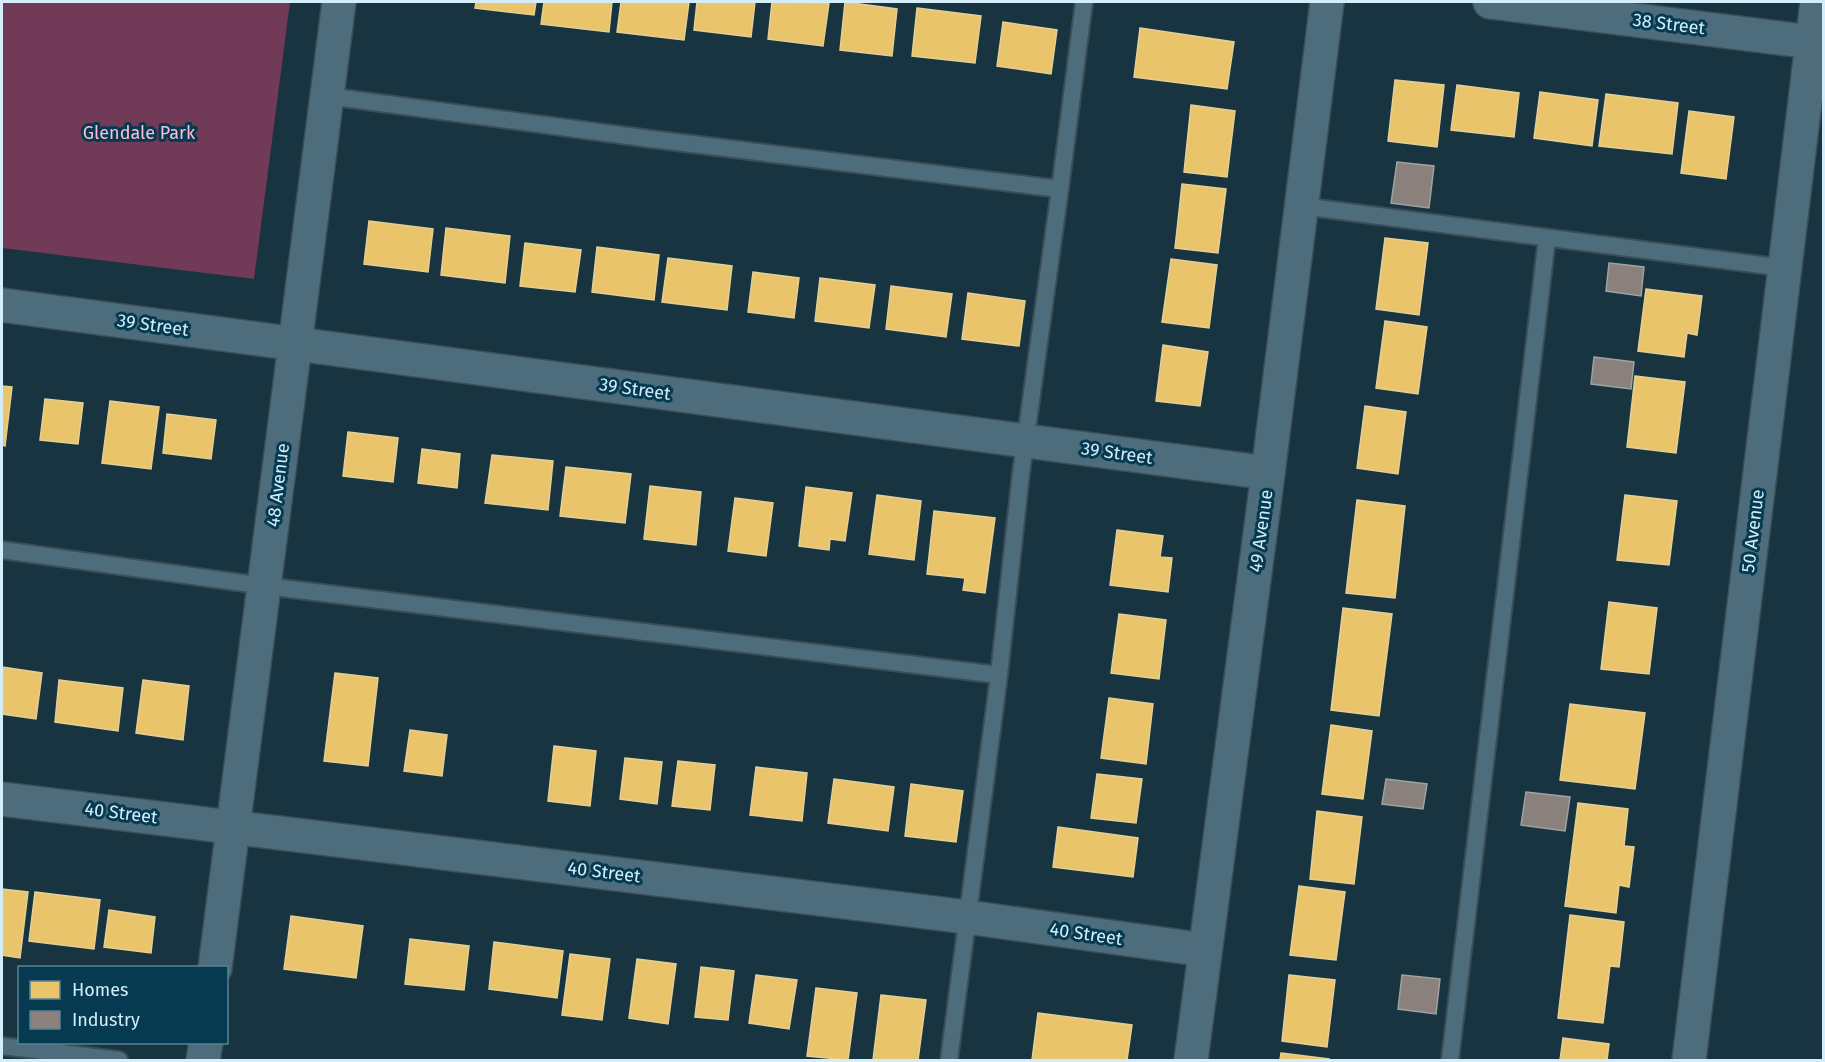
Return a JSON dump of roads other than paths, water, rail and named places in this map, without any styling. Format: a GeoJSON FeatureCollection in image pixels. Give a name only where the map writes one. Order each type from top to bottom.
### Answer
{"type":"FeatureCollection","features":[{"type":"Feature","properties":{"kind":"street","name":"48 Avenue"},"geometry":{"type":"LineString","coordinates":[[215,966],[339,2]]}},
{"type":"Feature","properties":{"kind":"street","name":"49 Avenue"},"geometry":{"type":"LineString","coordinates":[[1191,1060],[1327,2]]}},
{"type":"Feature","properties":{"kind":"street","name":"38 Street"},"geometry":{"type":"LineString","coordinates":[[1490,2],[1812,42]]}},
{"type":"Feature","properties":{"kind":"street","name":"50 Avenue"},"geometry":{"type":"LineString","coordinates":[[1689,1060],[1817,2]]}},
{"type":"Feature","properties":{"kind":"street","name":"39 Street"},"geometry":{"type":"LineString","coordinates":[[2,305],[1268,472]]}},
{"type":"Feature","properties":{"kind":"street","name":"40 Street"},"geometry":{"type":"LineString","coordinates":[[2,799],[967,917],[1205,950]]}},
{"type":"Feature","properties":{"kind":"street"},"geometry":{"type":"LineString","coordinates":[[203,1060],[206,1044]]}},
{"type":"Feature","properties":{"kind":"lane"},"geometry":{"type":"LineString","coordinates":[[949,1060],[1083,2]]}},
{"type":"Feature","properties":{"kind":"lane"},"geometry":{"type":"LineString","coordinates":[[327,96],[651,139],[1060,189]]}},
{"type":"Feature","properties":{"kind":"lane"},"geometry":{"type":"LineString","coordinates":[[1301,206],[1785,268]]}},
{"type":"Feature","properties":{"kind":"lane"},"geometry":{"type":"LineString","coordinates":[[1450,1060],[1547,237]]}},
{"type":"Feature","properties":{"kind":"lane"},"geometry":{"type":"LineString","coordinates":[[2,550],[265,586],[999,675]]}},
{"type":"Feature","properties":{"kind":"lane"},"geometry":{"type":"LineString","coordinates":[[2,1046],[119,1060]]}},
{"type":"Feature","properties":{"kind":"park label","name":"Glendale Park"},"geometry":{"type":"Point","coordinates":[139,133]}}]}
